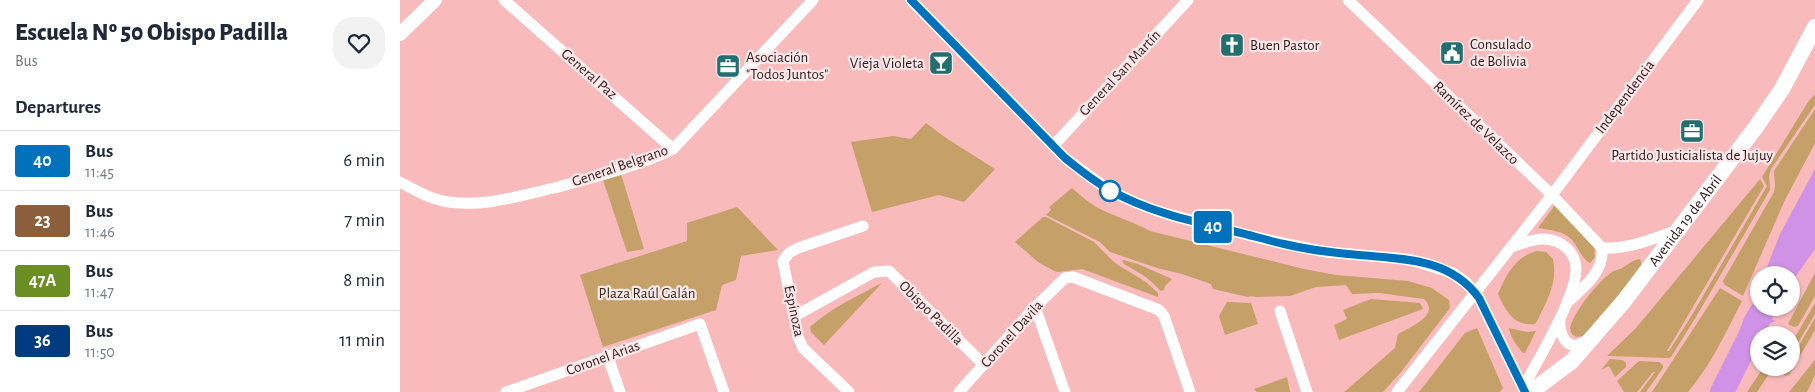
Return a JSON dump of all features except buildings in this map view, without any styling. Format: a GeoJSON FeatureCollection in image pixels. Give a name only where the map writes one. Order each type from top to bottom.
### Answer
{"type":"FeatureCollection","features":[{"type":"Feature","properties":{"kind":"main road","name":"Avenida 19 de Abril"},"geometry":{"type":"LineString","coordinates":[[1526,391],[1564,368],[1624,302],[1761,120],[1782,89],[1815,27]]}},
{"type":"Feature","properties":{"kind":"street"},"geometry":{"type":"LineString","coordinates":[[400,34],[435,0]]}},
{"type":"Feature","properties":{"kind":"street","name":"General Paz"},"geometry":{"type":"LineString","coordinates":[[504,0],[673,149]]}},
{"type":"Feature","properties":{"kind":"street","name":"General Belgrano"},"geometry":{"type":"LineString","coordinates":[[400,182],[424,195],[447,202],[497,202],[600,176],[656,157],[673,149],[813,0]]}},
{"type":"Feature","properties":{"kind":"street"},"geometry":{"type":"LineString","coordinates":[[911,0],[1065,158],[1099,184],[1132,201],[1157,211],[1206,225],[1284,244],[1327,252],[1407,259],[1453,273],[1472,288],[1479,298],[1526,391]]}},
{"type":"Feature","properties":{"kind":"street","name":"General San Martín"},"geometry":{"type":"LineString","coordinates":[[1053,146],[1188,0]]}},
{"type":"Feature","properties":{"kind":"street","name":"Ramírez de Velazco"},"geometry":{"type":"LineString","coordinates":[[1348,0],[1552,195],[1602,248]]}},
{"type":"Feature","properties":{"kind":"street","name":"Independencia"},"geometry":{"type":"LineString","coordinates":[[1397,392],[1552,195],[1698,0]]}},
{"type":"Feature","properties":{"kind":"street","name":"Espinoza"},"geometry":{"type":"LineString","coordinates":[[849,392],[803,348],[798,338],[784,261],[789,253],[798,248],[862,226]]}},
{"type":"Feature","properties":{"kind":"street"},"geometry":{"type":"LineString","coordinates":[[1566,304],[1597,273],[1602,264],[1602,248],[1614,249],[1639,245],[1680,229]]}},
{"type":"Feature","properties":{"kind":"street"},"geometry":{"type":"LineString","coordinates":[[1511,247],[1538,239],[1558,242],[1570,251],[1576,267],[1573,285],[1566,304],[1526,391]]}},
{"type":"Feature","properties":{"kind":"street","name":"Obispo Padilla"},"geometry":{"type":"LineString","coordinates":[[795,316],[874,272],[889,271],[984,365]]}},
{"type":"Feature","properties":{"kind":"street","name":"Coronel Davila"},"geometry":{"type":"LineString","coordinates":[[959,392],[1035,308],[1065,278],[1073,277],[1159,310],[1164,316],[1190,392]]}},
{"type":"Feature","properties":{"kind":"street"},"geometry":{"type":"LineString","coordinates":[[1035,308],[1065,392]]}},
{"type":"Feature","properties":{"kind":"street"},"geometry":{"type":"LineString","coordinates":[[1280,310],[1307,392]]}},
{"type":"Feature","properties":{"kind":"street"},"geometry":{"type":"LineString","coordinates":[[1560,317],[1561,331],[1571,345],[1577,345],[1593,338]]}},
{"type":"Feature","properties":{"kind":"street","name":"Coronel Arias"},"geometry":{"type":"LineString","coordinates":[[506,392],[700,324],[724,392]]}},
{"type":"Feature","properties":{"kind":"street"},"geometry":{"type":"LineString","coordinates":[[608,357],[620,392]]}},
{"type":"Feature","properties":{"kind":"green space"},"geometry":{"type":"Polygon","coordinates":[[[1815,94],[1815,105],[1771,169],[1769,176],[1770,190],[1671,357],[1607,356],[1636,328],[1760,179],[1764,186],[1667,351],[1669,351],[1767,186],[1762,177],[1808,102],[1815,94]]]}},
{"type":"Feature","properties":{"kind":"green space"},"geometry":{"type":"Polygon","coordinates":[[[1815,109],[1815,143],[1784,202],[1756,266],[1750,266],[1750,280],[1743,296],[1725,285],[1723,281],[1774,192],[1774,171],[1815,109]]]}},
{"type":"Feature","properties":{"kind":"green space"},"geometry":{"type":"Polygon","coordinates":[[[926,123],[995,169],[964,202],[939,195],[872,212],[851,142],[893,136],[911,139],[926,123]]]}},
{"type":"Feature","properties":{"kind":"green space"},"geometry":{"type":"Polygon","coordinates":[[[621,174],[644,249],[627,252],[603,180],[621,174]]]}},
{"type":"Feature","properties":{"kind":"green space"},"geometry":{"type":"Polygon","coordinates":[[[1072,188],[1096,207],[1150,231],[1304,269],[1336,275],[1408,281],[1432,288],[1449,300],[1450,308],[1401,372],[1383,392],[1344,392],[1395,348],[1398,334],[1422,320],[1429,310],[1424,299],[1379,293],[1352,294],[1346,285],[1316,287],[1290,296],[1248,297],[1213,289],[1211,284],[1110,252],[1100,242],[1046,215],[1051,210],[1049,207],[1072,188]]]}},
{"type":"Feature","properties":{"kind":"green space"},"geometry":{"type":"Polygon","coordinates":[[[1555,205],[1594,243],[1595,257],[1590,263],[1584,258],[1569,237],[1556,231],[1538,228],[1555,205]]]}},
{"type":"Feature","properties":{"kind":"green space","name":"Plaza Raúl Galán"},"geometry":{"type":"Polygon","coordinates":[[[737,207],[778,250],[741,256],[736,280],[722,285],[716,310],[603,347],[580,275],[687,241],[687,223],[737,207]]]}},
{"type":"Feature","properties":{"kind":"green space"},"geometry":{"type":"Polygon","coordinates":[[[1043,217],[1094,242],[1115,263],[1146,282],[1158,293],[1158,297],[1082,269],[1058,272],[1038,262],[1015,242],[1043,217]]]}},
{"type":"Feature","properties":{"kind":"green space"},"geometry":{"type":"Polygon","coordinates":[[[1537,251],[1546,252],[1553,259],[1553,283],[1535,324],[1521,323],[1507,311],[1498,294],[1513,267],[1523,257],[1537,251]]]}},
{"type":"Feature","properties":{"kind":"green space"},"geometry":{"type":"Polygon","coordinates":[[[1640,259],[1642,266],[1601,317],[1583,336],[1576,337],[1572,334],[1570,328],[1573,321],[1593,290],[1612,272],[1640,259]]]}},
{"type":"Feature","properties":{"kind":"green space"},"geometry":{"type":"Polygon","coordinates":[[[1123,260],[1138,264],[1172,279],[1165,286],[1164,290],[1161,291],[1146,277],[1124,264],[1123,260]]]}},
{"type":"Feature","properties":{"kind":"green space"},"geometry":{"type":"Polygon","coordinates":[[[1815,273],[1815,296],[1798,326],[1792,326],[1788,324],[1792,316],[1800,316],[1800,301],[1815,273]]]}},
{"type":"Feature","properties":{"kind":"green space"},"geometry":{"type":"Polygon","coordinates":[[[882,283],[824,345],[811,332],[810,327],[827,314],[882,283]]]}},
{"type":"Feature","properties":{"kind":"green space"},"geometry":{"type":"Polygon","coordinates":[[[1720,288],[1742,301],[1704,371],[1688,392],[1652,392],[1720,288]]]}},
{"type":"Feature","properties":{"kind":"green space"},"geometry":{"type":"Polygon","coordinates":[[[1371,299],[1420,303],[1423,309],[1339,340],[1334,325],[1347,319],[1343,310],[1371,299]]]}},
{"type":"Feature","properties":{"kind":"green space"},"geometry":{"type":"Polygon","coordinates":[[[1227,302],[1251,303],[1258,324],[1225,335],[1219,316],[1227,302]]]}},
{"type":"Feature","properties":{"kind":"green space"},"geometry":{"type":"Polygon","coordinates":[[[1815,303],[1815,314],[1800,340],[1800,329],[1815,303]]]}},
{"type":"Feature","properties":{"kind":"green space"},"geometry":{"type":"Polygon","coordinates":[[[1815,318],[1815,330],[1800,356],[1800,344],[1815,318]]]}},
{"type":"Feature","properties":{"kind":"green space"},"geometry":{"type":"Polygon","coordinates":[[[1477,328],[1503,388],[1500,392],[1419,392],[1465,333],[1477,328]]]}},
{"type":"Feature","properties":{"kind":"green space"},"geometry":{"type":"Polygon","coordinates":[[[1509,328],[1527,332],[1536,331],[1525,353],[1514,341],[1509,328]]]}},
{"type":"Feature","properties":{"kind":"green space"},"geometry":{"type":"Polygon","coordinates":[[[1610,359],[1623,360],[1626,363],[1626,367],[1615,377],[1609,366],[1601,370],[1610,359]]]}},
{"type":"Feature","properties":{"kind":"green space"},"geometry":{"type":"Polygon","coordinates":[[[1815,360],[1815,375],[1807,392],[1789,392],[1815,360]]]}},
{"type":"Feature","properties":{"kind":"green space"},"geometry":{"type":"Polygon","coordinates":[[[1639,361],[1659,362],[1663,365],[1663,368],[1646,392],[1640,392],[1655,372],[1637,392],[1624,392],[1617,381],[1639,361]]]}},
{"type":"Feature","properties":{"kind":"green space"},"geometry":{"type":"Polygon","coordinates":[[[1758,376],[1768,376],[1757,392],[1747,392],[1758,376]]]}},
{"type":"Feature","properties":{"kind":"green space"},"geometry":{"type":"Polygon","coordinates":[[[1287,377],[1290,392],[1257,392],[1254,389],[1287,377]]]}},
{"type":"Feature","properties":{"kind":"shaded area"},"geometry":{"type":"Polygon","coordinates":[[[1815,169],[1815,249],[1800,270],[1800,266],[1768,266],[1780,234],[1815,169]]]}},
{"type":"Feature","properties":{"kind":"shaded area"},"geometry":{"type":"Polygon","coordinates":[[[1750,308],[1750,316],[1767,316],[1775,321],[1768,326],[1750,326],[1750,352],[1733,392],[1714,392],[1729,361],[1744,318],[1750,308]]]}},
{"type":"Feature","properties":{"kind":"waterway"},"geometry":{"type":"LineString","coordinates":[[1722,392],[1760,316]]}},
{"type":"Feature","properties":{"kind":"bus line","name":"40"},"geometry":{"type":"LineString","coordinates":[[911,0],[1065,158],[1081,172],[1109,190],[1157,211],[1259,238],[1327,252],[1407,259],[1453,273],[1466,282],[1479,298],[1525,392]]}},
{"type":"Feature","properties":{"kind":"place","name":"Buen Pastor"},"geometry":{"type":"Point","coordinates":[1232,45]}},
{"type":"Feature","properties":{"kind":"place","name":"Consulado de Bolivia"},"geometry":{"type":"Point","coordinates":[1452,53]}},
{"type":"Feature","properties":{"kind":"place","name":"Vieja Violeta"},"geometry":{"type":"Point","coordinates":[941,63]}},
{"type":"Feature","properties":{"kind":"place","name":"Asociación \"Todos Juntos\""},"geometry":{"type":"Point","coordinates":[728,66]}},
{"type":"Feature","properties":{"kind":"place","name":"Partido Justicialista de Jujuy"},"geometry":{"type":"Point","coordinates":[1692,131]}}]}
